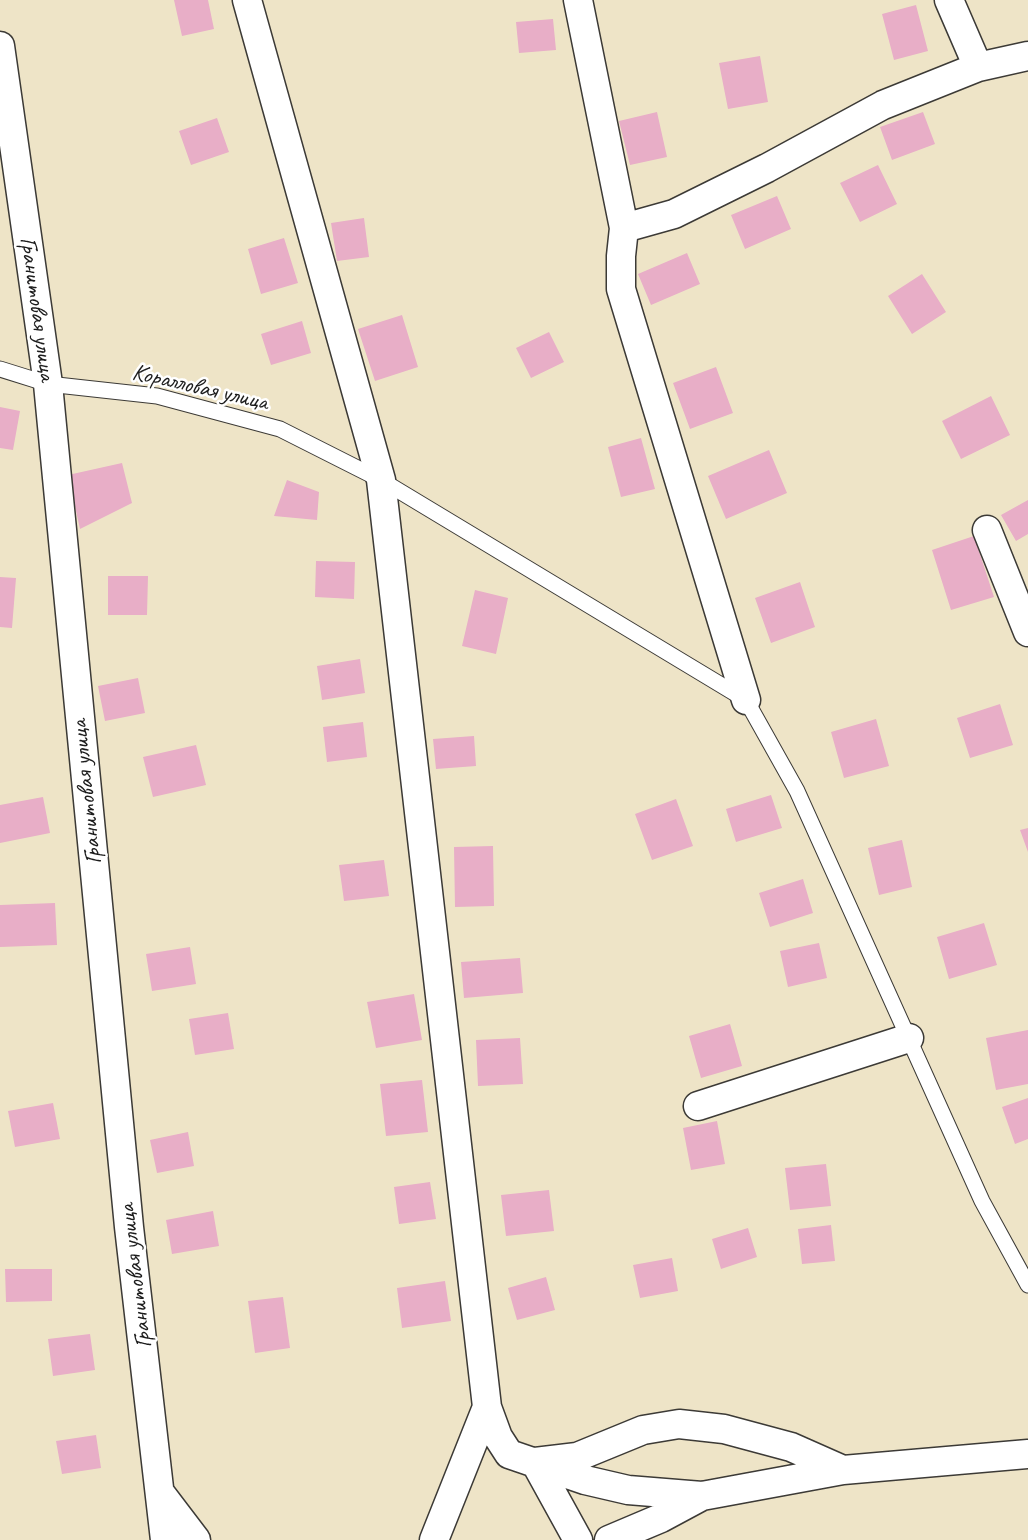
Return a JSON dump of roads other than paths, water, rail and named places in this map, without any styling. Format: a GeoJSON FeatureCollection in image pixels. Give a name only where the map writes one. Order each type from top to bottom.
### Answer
{"type":"FeatureCollection","features":[{"type":"Feature","properties":{"kind":"street"},"geometry":{"type":"LineString","coordinates":[[247,0],[381,480],[487,1407],[498,1437],[509,1454],[585,1480],[628,1490],[702,1496],[843,1470],[1028,1454]]}},
{"type":"Feature","properties":{"kind":"street"},"geometry":{"type":"LineString","coordinates":[[578,0],[624,228],[621,289],[746,700]]}},
{"type":"Feature","properties":{"kind":"street"},"geometry":{"type":"LineString","coordinates":[[949,0],[978,67]]}},
{"type":"Feature","properties":{"kind":"street","name":"Гранитовая улица"},"geometry":{"type":"LineString","coordinates":[[0,46],[48,384],[129,1227],[165,1540]]}},
{"type":"Feature","properties":{"kind":"street"},"geometry":{"type":"LineString","coordinates":[[624,228],[674,214],[767,168],[883,105],[978,67],[1028,56]]}},
{"type":"Feature","properties":{"kind":"street"},"geometry":{"type":"LineString","coordinates":[[987,530],[1028,632]]}},
{"type":"Feature","properties":{"kind":"street"},"geometry":{"type":"LineString","coordinates":[[698,1106],[909,1038]]}},
{"type":"Feature","properties":{"kind":"street"},"geometry":{"type":"LineString","coordinates":[[434,1540],[487,1407]]}},
{"type":"Feature","properties":{"kind":"street"},"geometry":{"type":"LineString","coordinates":[[536,1462],[577,1457],[643,1430],[679,1424],[724,1429],[780,1444],[843,1470]]}},
{"type":"Feature","properties":{"kind":"street"},"geometry":{"type":"LineString","coordinates":[[536,1462],[578,1540]]}},
{"type":"Feature","properties":{"kind":"street"},"geometry":{"type":"LineString","coordinates":[[161,1494],[196,1540]]}},
{"type":"Feature","properties":{"kind":"street"},"geometry":{"type":"LineString","coordinates":[[609,1540],[661,1518],[702,1496]]}},
{"type":"Feature","properties":{"kind":"lane","name":"Коралловая улица"},"geometry":{"type":"LineString","coordinates":[[0,369],[48,384],[157,396],[280,429],[381,480],[746,700]]}},
{"type":"Feature","properties":{"kind":"lane"},"geometry":{"type":"LineString","coordinates":[[746,700],[797,791],[982,1201],[1028,1285]]}}]}
